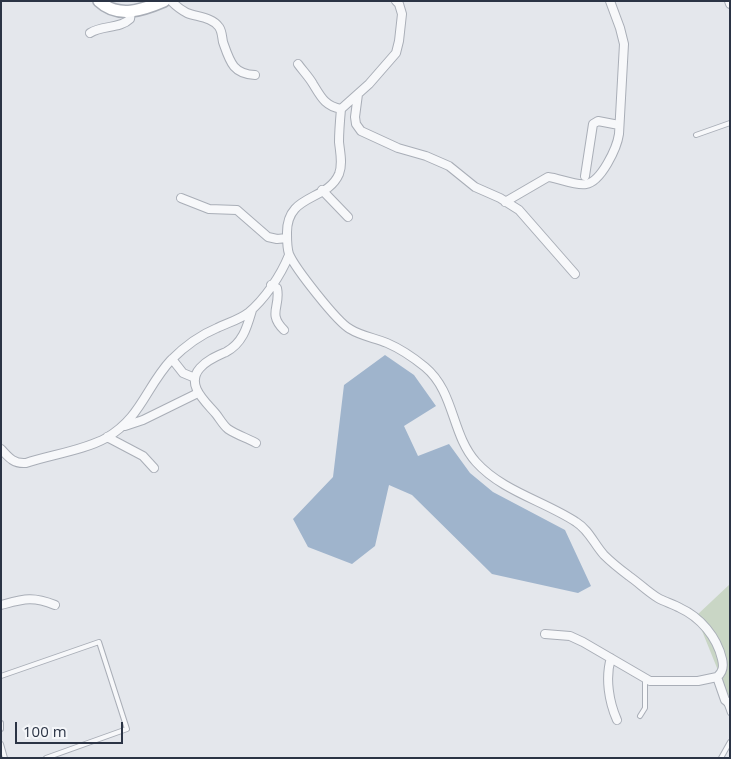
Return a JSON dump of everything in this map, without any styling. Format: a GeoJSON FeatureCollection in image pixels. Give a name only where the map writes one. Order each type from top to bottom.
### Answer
{"type":"FeatureCollection","features":[{"type":"Feature","properties":{"kind":"street"},"geometry":{"type":"LineString","coordinates":[[99,1],[109,8],[131,12],[143,10],[164,1]]}},
{"type":"Feature","properties":{"kind":"street"},"geometry":{"type":"LineString","coordinates":[[171,1],[187,13],[216,24],[220,29],[230,60],[239,72],[255,75]]}},
{"type":"Feature","properties":{"kind":"street"},"geometry":{"type":"LineString","coordinates":[[396,1],[402,14],[396,53],[341,110],[339,128],[340,171],[334,181],[306,200],[290,214],[287,223],[289,254],[307,281],[341,324],[407,354],[434,376],[447,396],[464,443],[477,464],[498,480],[576,522],[589,533],[605,556],[618,567],[659,599],[690,613],[708,630],[719,649],[723,663],[721,674],[717,677],[698,681],[655,682],[645,680],[611,658],[576,639],[562,635],[545,634]]}},
{"type":"Feature","properties":{"kind":"street"},"geometry":{"type":"LineString","coordinates":[[505,202],[548,177],[585,184],[594,180],[616,149],[619,134],[624,44],[610,1]]}},
{"type":"Feature","properties":{"kind":"street"},"geometry":{"type":"LineString","coordinates":[[90,33],[99,29],[125,24],[130,19],[131,12]]}},
{"type":"Feature","properties":{"kind":"street"},"geometry":{"type":"LineString","coordinates":[[298,64],[313,83],[324,102],[331,107],[341,110]]}},
{"type":"Feature","properties":{"kind":"street"},"geometry":{"type":"LineString","coordinates":[[358,94],[355,118],[356,124],[361,131],[398,148],[426,156],[449,166],[475,187],[518,210],[576,274]]}},
{"type":"Feature","properties":{"kind":"street"},"geometry":{"type":"LineString","coordinates":[[585,176],[593,124],[598,121],[619,125]]}},
{"type":"Feature","properties":{"kind":"street"},"geometry":{"type":"LineString","coordinates":[[322,190],[348,217]]}},
{"type":"Feature","properties":{"kind":"street"},"geometry":{"type":"LineString","coordinates":[[180,198],[209,209],[237,210],[268,237],[277,239],[287,238]]}},
{"type":"Feature","properties":{"kind":"street"},"geometry":{"type":"LineString","coordinates":[[1,449],[12,461],[26,463],[93,444],[107,437],[134,415],[156,378],[172,359],[194,341],[216,328],[236,320],[252,308],[282,270],[289,254]]}},
{"type":"Feature","properties":{"kind":"street"},"geometry":{"type":"LineString","coordinates":[[271,285],[277,288],[278,302],[274,314],[284,330]]}},
{"type":"Feature","properties":{"kind":"street"},"geometry":{"type":"LineString","coordinates":[[252,308],[246,330],[238,342],[229,350],[204,364],[196,372],[194,384],[198,392],[226,427],[256,443]]}},
{"type":"Feature","properties":{"kind":"street"},"geometry":{"type":"LineString","coordinates":[[172,359],[183,372],[195,378]]}},
{"type":"Feature","properties":{"kind":"street"},"geometry":{"type":"LineString","coordinates":[[119,428],[143,420],[198,392]]}},
{"type":"Feature","properties":{"kind":"street"},"geometry":{"type":"LineString","coordinates":[[107,437],[143,456],[154,468]]}},
{"type":"Feature","properties":{"kind":"street"},"geometry":{"type":"LineString","coordinates":[[1,606],[31,598],[55,605]]}},
{"type":"Feature","properties":{"kind":"street"},"geometry":{"type":"LineString","coordinates":[[611,658],[608,680],[613,712],[617,720]]}},
{"type":"Feature","properties":{"kind":"street"},"geometry":{"type":"LineString","coordinates":[[717,677],[727,702]]}},
{"type":"Feature","properties":{"kind":"lane"},"geometry":{"type":"LineString","coordinates":[[696,135],[730,123]]}},
{"type":"Feature","properties":{"kind":"lane"},"geometry":{"type":"LineString","coordinates":[[1,676],[99,642],[127,729],[46,758]]}},
{"type":"Feature","properties":{"kind":"lane"},"geometry":{"type":"LineString","coordinates":[[640,716],[645,708],[645,680]]}},
{"type":"Feature","properties":{"kind":"lane"},"geometry":{"type":"LineString","coordinates":[[727,702],[730,713]]}},
{"type":"Feature","properties":{"kind":"lane"},"geometry":{"type":"LineString","coordinates":[[1,723],[1,729]]}},
{"type":"Feature","properties":{"kind":"lane"},"geometry":{"type":"LineString","coordinates":[[721,758],[730,742]]}},
{"type":"Feature","properties":{"kind":"lane"},"geometry":{"type":"LineString","coordinates":[[1,744],[6,758]]}},
{"type":"Feature","properties":{"kind":"green space"},"geometry":{"type":"Polygon","coordinates":[[[730,584],[730,700],[696,616],[730,584]]]}},
{"type":"Feature","properties":{"kind":"water"},"geometry":{"type":"Polygon","coordinates":[[[385,355],[414,375],[436,406],[404,426],[418,456],[449,444],[470,473],[493,492],[565,530],[591,586],[578,593],[492,574],[412,495],[389,485],[375,546],[352,564],[308,547],[293,519],[333,477],[344,385],[385,355]]]}}]}
